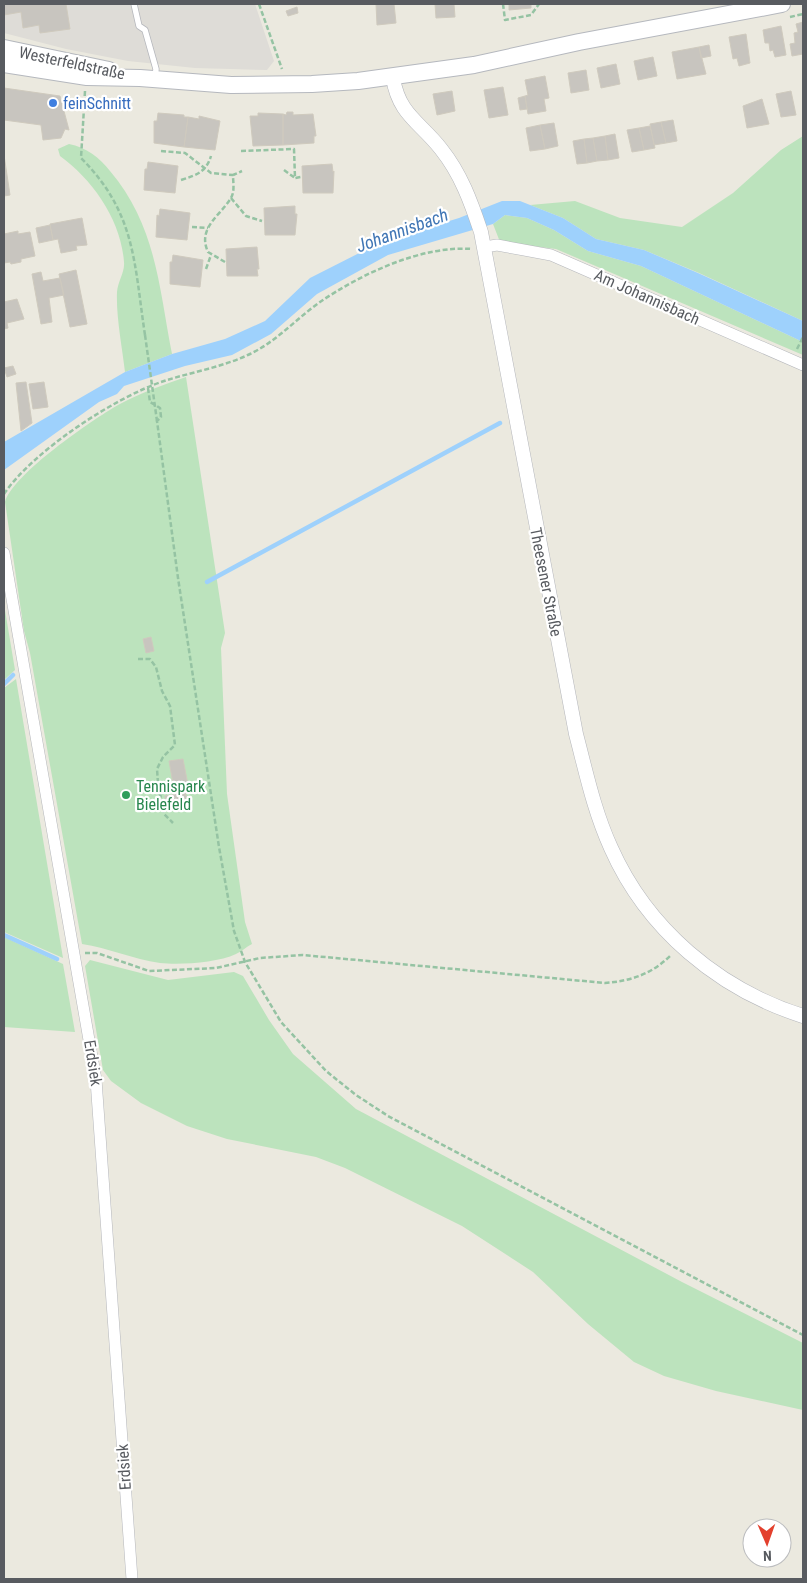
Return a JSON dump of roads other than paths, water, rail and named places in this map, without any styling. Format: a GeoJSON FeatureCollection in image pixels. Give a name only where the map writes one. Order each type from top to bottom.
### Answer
{"type":"FeatureCollection","features":[{"type":"Feature","properties":{"kind":"main road","name":"Westerfeldstraße"},"geometry":{"type":"LineString","coordinates":[[4,64],[87,77],[147,78],[258,85],[288,85],[393,78],[474,65],[570,44],[782,4]]}},
{"type":"Feature","properties":{"kind":"main road","name":"Westerfeldstraße"},"geometry":{"type":"LineString","coordinates":[[4,48],[147,78]]}},
{"type":"Feature","properties":{"kind":"street","name":"Theesener Straße"},"geometry":{"type":"LineString","coordinates":[[393,78],[402,107],[442,150],[463,183],[473,207],[485,247],[545,580],[576,734],[592,795],[611,848],[636,893],[679,946],[736,987],[803,1016]]}},
{"type":"Feature","properties":{"kind":"street","name":"Am Johannisbach"},"geometry":{"type":"LineString","coordinates":[[485,247],[497,246],[552,255],[803,366]]}},
{"type":"Feature","properties":{"kind":"street","name":"Erdsiek"},"geometry":{"type":"LineString","coordinates":[[4,553],[96,1080],[132,1579]]}},
{"type":"Feature","properties":{"kind":"lane"},"geometry":{"type":"LineString","coordinates":[[134,4],[139,26],[145,30],[156,69],[147,78]]}},
{"type":"Feature","properties":{"kind":"water"},"geometry":{"type":"Polygon","coordinates":[[[502,201],[520,201],[563,218],[596,239],[644,250],[803,321],[803,342],[641,266],[588,251],[554,230],[527,218],[505,215],[493,224],[388,255],[317,294],[271,334],[232,355],[185,366],[124,386],[117,394],[99,402],[4,470],[4,442],[125,372],[172,354],[225,339],[265,321],[310,278],[381,242],[459,218],[502,201]]]}},
{"type":"Feature","properties":{"kind":"waterway"},"geometry":{"type":"LineString","coordinates":[[207,582],[500,423]]}},
{"type":"Feature","properties":{"kind":"waterway"},"geometry":{"type":"LineString","coordinates":[[4,684],[13,675]]}},
{"type":"Feature","properties":{"kind":"waterway"},"geometry":{"type":"LineString","coordinates":[[4,935],[57,959]]}},
{"type":"Feature","properties":{"kind":"place","name":"feinSchnitt"},"geometry":{"type":"Point","coordinates":[53,103]}},
{"type":"Feature","properties":{"kind":"place","name":"Tennispark Bielefeld"},"geometry":{"type":"Point","coordinates":[126,795]}},
{"type":"Feature","properties":{"kind":"water label","name":"Johannisbach"},"geometry":{"type":"Point","coordinates":[402,230]}}]}
